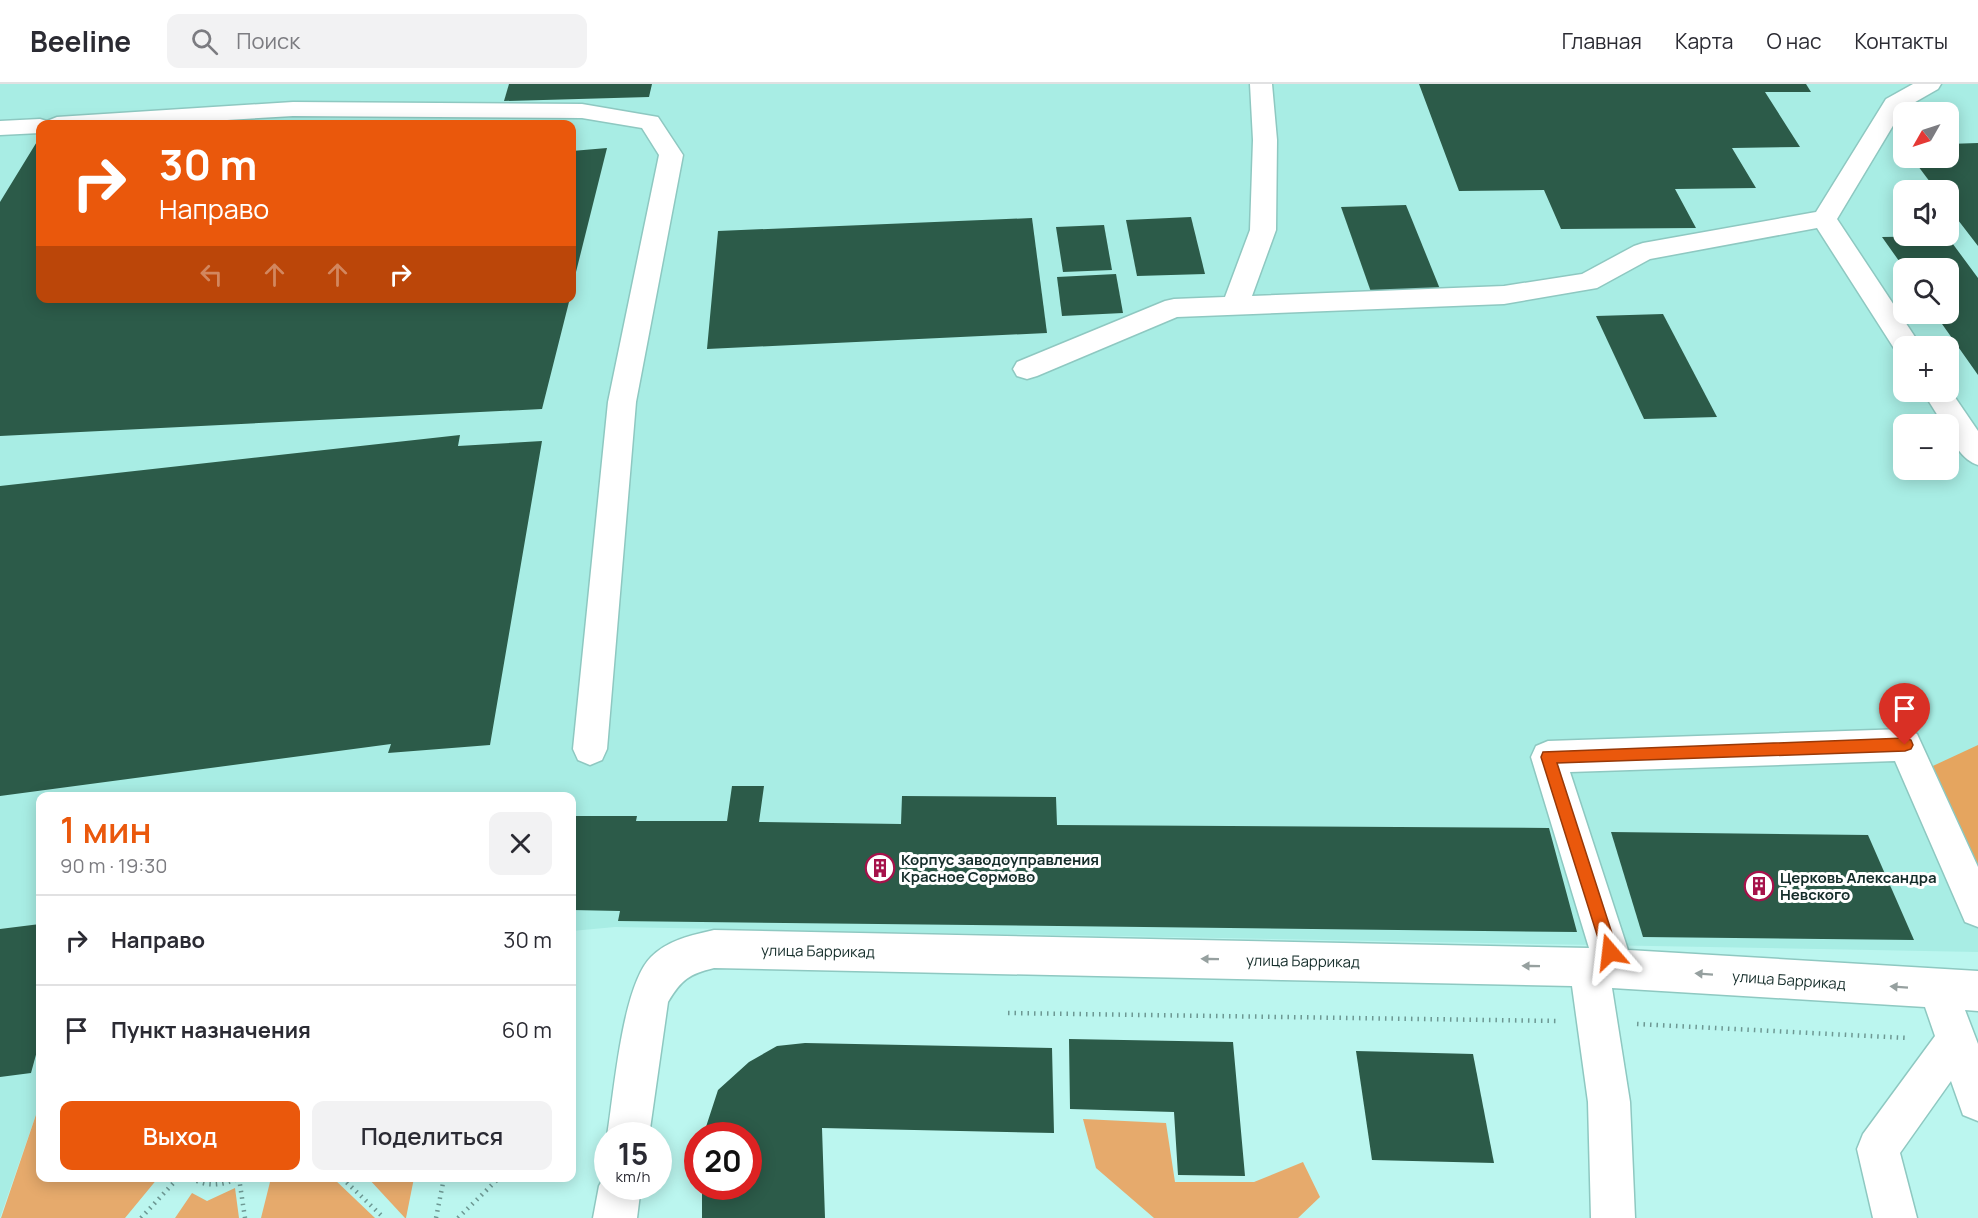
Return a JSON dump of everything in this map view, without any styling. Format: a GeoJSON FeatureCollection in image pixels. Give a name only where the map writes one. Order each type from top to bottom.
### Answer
{"type":"FeatureCollection","features":[{"type":"Feature","properties":{"kind":"street"},"geometry":{"type":"LineString","coordinates":[[1235,305],[1263,230],[1265,140],[1260,84]]}},
{"type":"Feature","properties":{"kind":"street"},"geometry":{"type":"LineString","coordinates":[[1027,369],[1174,308],[1504,296],[1588,282],[1643,252],[1824,219],[1894,104],[1910,88]]}},
{"type":"Feature","properties":{"kind":"street"},"geometry":{"type":"LineString","coordinates":[[120,120],[293,109],[582,111],[650,122],[671,155],[622,402],[590,749]]}},
{"type":"Feature","properties":{"kind":"street"},"geometry":{"type":"LineString","coordinates":[[0,128],[36,126]]}},
{"type":"Feature","properties":{"kind":"street"},"geometry":{"type":"LineString","coordinates":[[1824,219],[1900,336]]}},
{"type":"Feature","properties":{"kind":"street"},"geometry":{"type":"LineString","coordinates":[[1944,402],[1978,454]]}},
{"type":"Feature","properties":{"kind":"street"},"geometry":{"type":"LineString","coordinates":[[1613,1218],[1609,1102],[1597,1022],[1602,968],[1548,757],[1905,745],[1978,909]]}},
{"type":"Feature","properties":{"kind":"street","name":"улица Баррикад"},"geometry":{"type":"LineString","coordinates":[[630,1122],[649,997],[664,971],[687,955],[714,949],[1602,968],[1978,992]]}},
{"type":"Feature","properties":{"kind":"street"},"geometry":{"type":"LineString","coordinates":[[1938,989],[1978,1100]]}},
{"type":"Feature","properties":{"kind":"street"},"geometry":{"type":"LineString","coordinates":[[1895,1218],[1878,1149],[1956,1040]]}},
{"type":"Feature","properties":{"kind":"street"},"geometry":{"type":"LineString","coordinates":[[615,1218],[618,1200]]}},
{"type":"Feature","properties":{"kind":"path"},"geometry":{"type":"LineString","coordinates":[[1008,1013],[1597,1022],[1956,1040]]}},
{"type":"Feature","properties":{"kind":"path"},"geometry":{"type":"LineString","coordinates":[[141,1218],[174,1182]]}},
{"type":"Feature","properties":{"kind":"path"},"geometry":{"type":"LineString","coordinates":[[196,1182],[211,1185],[232,1182]]}},
{"type":"Feature","properties":{"kind":"path"},"geometry":{"type":"LineString","coordinates":[[241,1182],[246,1218]]}},
{"type":"Feature","properties":{"kind":"path"},"geometry":{"type":"LineString","coordinates":[[346,1182],[384,1218]]}},
{"type":"Feature","properties":{"kind":"path"},"geometry":{"type":"LineString","coordinates":[[435,1218],[443,1182]]}},
{"type":"Feature","properties":{"kind":"path"},"geometry":{"type":"LineString","coordinates":[[458,1218],[495,1182]]}},
{"type":"Feature","properties":{"kind":"shaded area"},"geometry":{"type":"Polygon","coordinates":[[[0,84],[1978,84],[1978,952],[615,927],[576,931],[576,792],[36,792],[36,1114],[0,1218],[0,84]]]}},
{"type":"Feature","properties":{"kind":"shaded area"},"geometry":{"type":"Polygon","coordinates":[[[1978,745],[1978,898],[1951,891],[1907,778],[1978,745]]]}},
{"type":"Feature","properties":{"kind":"shaded area"},"geometry":{"type":"Polygon","coordinates":[[[36,1115],[36,1182],[155,1182],[125,1218],[1,1218],[36,1115]]]}},
{"type":"Feature","properties":{"kind":"shaded area"},"geometry":{"type":"Polygon","coordinates":[[[1083,1119],[1166,1123],[1175,1182],[1254,1182],[1303,1162],[1320,1197],[1298,1218],[1154,1218],[1096,1168],[1083,1119]]]}},
{"type":"Feature","properties":{"kind":"shaded area"},"geometry":{"type":"Polygon","coordinates":[[[270,1182],[337,1182],[375,1218],[261,1218],[270,1182]]]}},
{"type":"Feature","properties":{"kind":"shaded area"},"geometry":{"type":"Polygon","coordinates":[[[372,1182],[413,1182],[405,1218],[372,1182]]]}},
{"type":"Feature","properties":{"kind":"shaded area"},"geometry":{"type":"Polygon","coordinates":[[[235,1188],[239,1218],[175,1218],[192,1193],[207,1201],[235,1188]]]}},
{"type":"Feature","properties":{"kind":"building"},"geometry":{"type":"Polygon","coordinates":[[[509,84],[652,84],[649,97],[504,101],[509,84]]]}},
{"type":"Feature","properties":{"kind":"building"},"geometry":{"type":"Polygon","coordinates":[[[1419,84],[1806,84],[1811,92],[1765,92],[1800,147],[1732,148],[1756,188],[1675,189],[1696,228],[1561,229],[1544,190],[1459,191],[1419,84]]]}},
{"type":"Feature","properties":{"kind":"building"},"geometry":{"type":"Polygon","coordinates":[[[36,143],[36,303],[569,303],[542,409],[0,436],[0,202],[36,143]]]}},
{"type":"Feature","properties":{"kind":"building"},"geometry":{"type":"Polygon","coordinates":[[[1978,143],[1978,246],[1959,221],[1959,180],[1928,180],[1920,168],[1959,168],[1959,144],[1978,143]]]}},
{"type":"Feature","properties":{"kind":"building"},"geometry":{"type":"Polygon","coordinates":[[[607,148],[576,272],[576,151],[607,148]]]}},
{"type":"Feature","properties":{"kind":"building"},"geometry":{"type":"Polygon","coordinates":[[[1406,205],[1440,289],[1371,292],[1341,207],[1406,205]]]}},
{"type":"Feature","properties":{"kind":"building"},"geometry":{"type":"Polygon","coordinates":[[[1191,217],[1205,274],[1137,276],[1126,220],[1191,217]]]}},
{"type":"Feature","properties":{"kind":"building"},"geometry":{"type":"Polygon","coordinates":[[[1032,218],[1047,333],[707,349],[718,231],[1032,218]]]}},
{"type":"Feature","properties":{"kind":"building"},"geometry":{"type":"Polygon","coordinates":[[[1104,225],[1112,270],[1063,272],[1056,227],[1104,225]]]}},
{"type":"Feature","properties":{"kind":"building"},"geometry":{"type":"Polygon","coordinates":[[[1882,237],[1893,237],[1893,246],[1954,246],[1978,278],[1978,375],[1959,348],[1959,336],[1951,336],[1942,324],[1959,324],[1959,258],[1897,258],[1882,237]]]}},
{"type":"Feature","properties":{"kind":"building"},"geometry":{"type":"Polygon","coordinates":[[[1116,274],[1123,313],[1062,316],[1057,277],[1116,274]]]}},
{"type":"Feature","properties":{"kind":"building"},"geometry":{"type":"Polygon","coordinates":[[[1663,314],[1717,417],[1644,419],[1596,316],[1663,314]]]}},
{"type":"Feature","properties":{"kind":"building"},"geometry":{"type":"Polygon","coordinates":[[[460,435],[458,446],[542,441],[490,745],[388,753],[391,744],[0,796],[0,486],[460,435]]]}},
{"type":"Feature","properties":{"kind":"building"},"geometry":{"type":"Polygon","coordinates":[[[732,786],[764,786],[759,822],[901,824],[902,796],[1056,797],[1057,825],[1549,828],[1577,932],[618,921],[620,911],[576,910],[576,816],[637,816],[636,821],[727,821],[732,786]]]}},
{"type":"Feature","properties":{"kind":"building","name":"Церковь Александра Невского"},"geometry":{"type":"Polygon","coordinates":[[[1611,832],[1868,835],[1914,940],[1643,937],[1611,832]]]}},
{"type":"Feature","properties":{"kind":"building"},"geometry":{"type":"Polygon","coordinates":[[[36,924],[36,1055],[31,1073],[0,1077],[0,929],[36,924]]]}},
{"type":"Feature","properties":{"kind":"building"},"geometry":{"type":"Polygon","coordinates":[[[1069,1039],[1233,1042],[1245,1176],[1178,1175],[1174,1112],[1070,1109],[1069,1039]]]}},
{"type":"Feature","properties":{"kind":"building"},"geometry":{"type":"Polygon","coordinates":[[[805,1043],[1052,1048],[1054,1133],[822,1128],[825,1218],[702,1218],[702,1200],[762,1200],[762,1122],[708,1122],[718,1090],[749,1062],[777,1046],[805,1043]]]}},
{"type":"Feature","properties":{"kind":"building"},"geometry":{"type":"Polygon","coordinates":[[[1356,1051],[1473,1054],[1494,1163],[1372,1160],[1356,1051]]]}},
{"type":"Feature","properties":{"kind":"place","name":"Корпус заводоуправления Красное Сормово"},"geometry":{"type":"Point","coordinates":[880,868]}},
{"type":"Feature","properties":{"kind":"place","name":"Церковь Александра Невского"},"geometry":{"type":"Point","coordinates":[1759,886]}},
{"type":"Feature","properties":{"kind":"route"},"geometry":{"type":"LineString","coordinates":[[1610,952],[1548,757],[1905,745]]}}]}
